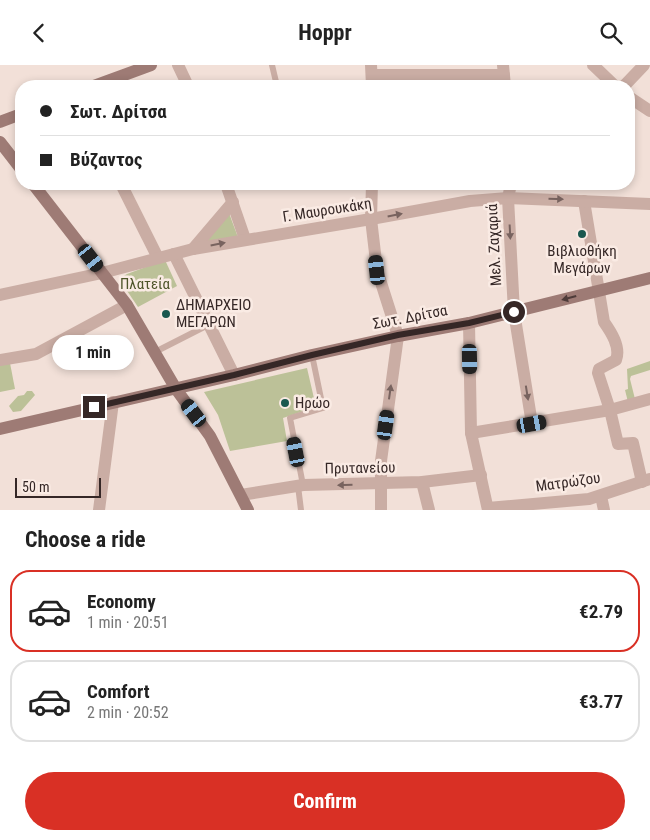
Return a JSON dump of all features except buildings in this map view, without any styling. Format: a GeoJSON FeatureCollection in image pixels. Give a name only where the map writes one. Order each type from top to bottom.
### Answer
{"type":"FeatureCollection","features":[{"type":"Feature","properties":{"kind":"street"},"geometry":{"type":"LineString","coordinates":[[110,80],[150,65]]}},
{"type":"Feature","properties":{"kind":"street"},"geometry":{"type":"LineString","coordinates":[[178,65],[185,80]]}},
{"type":"Feature","properties":{"kind":"street"},"geometry":{"type":"LineString","coordinates":[[593,65],[609,80]]}},
{"type":"Feature","properties":{"kind":"street"},"geometry":{"type":"LineString","coordinates":[[630,80],[644,65]]}},
{"type":"Feature","properties":{"kind":"street"},"geometry":{"type":"LineString","coordinates":[[372,76],[504,75]]}},
{"type":"Feature","properties":{"kind":"street"},"geometry":{"type":"LineString","coordinates":[[635,101],[650,111]]}},
{"type":"Feature","properties":{"kind":"street"},"geometry":{"type":"LineString","coordinates":[[0,122],[15,116]]}},
{"type":"Feature","properties":{"kind":"street"},"geometry":{"type":"LineString","coordinates":[[1,145],[15,162]]}},
{"type":"Feature","properties":{"kind":"street"},"geometry":{"type":"LineString","coordinates":[[38,190],[128,305],[176,389],[210,436],[248,510]]}},
{"type":"Feature","properties":{"kind":"street"},"geometry":{"type":"LineString","coordinates":[[124,190],[158,258]]}},
{"type":"Feature","properties":{"kind":"street"},"geometry":{"type":"LineString","coordinates":[[228,190],[245,239]]}},
{"type":"Feature","properties":{"kind":"street"},"geometry":{"type":"LineString","coordinates":[[372,190],[371,219],[377,270],[398,335],[381,461],[381,510]]}},
{"type":"Feature","properties":{"kind":"street","name":"Μελ. Ζαχαριά"},"geometry":{"type":"LineString","coordinates":[[510,190],[508,198],[514,312],[532,424]]}},
{"type":"Feature","properties":{"kind":"street","name":"Γ. Μαυρουκάκη"},"geometry":{"type":"LineString","coordinates":[[0,295],[102,273],[193,249],[470,201],[508,198],[650,204]]}},
{"type":"Feature","properties":{"kind":"street"},"geometry":{"type":"LineString","coordinates":[[584,201],[604,322],[613,335],[618,353],[616,360],[604,365],[599,369],[598,373],[610,410],[618,444],[631,442],[634,445],[646,480]]}},
{"type":"Feature","properties":{"kind":"street"},"geometry":{"type":"LineString","coordinates":[[193,249],[232,202]]}},
{"type":"Feature","properties":{"kind":"street"},"geometry":{"type":"LineString","coordinates":[[174,254],[234,375]]}},
{"type":"Feature","properties":{"kind":"street","name":"Σωτ. Δρίτσα"},"geometry":{"type":"LineString","coordinates":[[0,429],[176,389],[398,335],[469,323],[650,278]]}},
{"type":"Feature","properties":{"kind":"street"},"geometry":{"type":"LineString","coordinates":[[0,360],[36,354],[128,305]]}},
{"type":"Feature","properties":{"kind":"street"},"geometry":{"type":"LineString","coordinates":[[469,323],[471,433],[488,509]]}},
{"type":"Feature","properties":{"kind":"street"},"geometry":{"type":"LineString","coordinates":[[471,433],[610,410],[650,399]]}},
{"type":"Feature","properties":{"kind":"street"},"geometry":{"type":"LineString","coordinates":[[99,510],[113,402]]}},
{"type":"Feature","properties":{"kind":"street","name":"Πρυτανείου"},"geometry":{"type":"LineString","coordinates":[[241,495],[300,486],[422,482],[481,475]]}},
{"type":"Feature","properties":{"kind":"street","name":"Ματρώζου"},"geometry":{"type":"LineString","coordinates":[[488,509],[589,499],[646,480]]}},
{"type":"Feature","properties":{"kind":"street"},"geometry":{"type":"LineString","coordinates":[[422,482],[429,510]]}},
{"type":"Feature","properties":{"kind":"street"},"geometry":{"type":"LineString","coordinates":[[601,496],[604,510]]}},
{"type":"Feature","properties":{"kind":"lane"},"geometry":{"type":"LineString","coordinates":[[272,65],[276,80]]}},
{"type":"Feature","properties":{"kind":"lane"},"geometry":{"type":"LineString","coordinates":[[156,352],[210,324]]}},
{"type":"Feature","properties":{"kind":"lane"},"geometry":{"type":"LineString","coordinates":[[301,510],[300,486],[290,418],[323,408],[312,355]]}},
{"type":"Feature","properties":{"kind":"green space"},"geometry":{"type":"Polygon","coordinates":[[[229,213],[239,240],[206,245],[207,236],[229,213]]]}},
{"type":"Feature","properties":{"kind":"green space","name":"Πλατεία"},"geometry":{"type":"Polygon","coordinates":[[[165,260],[177,286],[138,307],[119,279],[127,274],[165,260]]]}},
{"type":"Feature","properties":{"kind":"green space"},"geometry":{"type":"Polygon","coordinates":[[[650,361],[650,370],[631,376],[635,399],[628,402],[625,390],[628,389],[627,369],[650,361]]]}},
{"type":"Feature","properties":{"kind":"green space"},"geometry":{"type":"Polygon","coordinates":[[[10,363],[15,389],[0,392],[0,365],[10,363]]]}},
{"type":"Feature","properties":{"kind":"green space"},"geometry":{"type":"Polygon","coordinates":[[[307,368],[316,407],[283,418],[287,441],[230,451],[218,415],[204,392],[307,368]]]}},
{"type":"Feature","properties":{"kind":"green space"},"geometry":{"type":"Polygon","coordinates":[[[27,391],[32,391],[35,395],[21,411],[13,412],[9,406],[18,396],[24,395],[27,391]]]}},
{"type":"Feature","properties":{"kind":"place","name":"Βιβλιοθήκη Μεγάρων"},"geometry":{"type":"Point","coordinates":[582,234]}},
{"type":"Feature","properties":{"kind":"place","name":"ΔΗΜΑΡΧΕΙΟ ΜΕΓΑΡΩΝ"},"geometry":{"type":"Point","coordinates":[166,314]}},
{"type":"Feature","properties":{"kind":"place","name":"Ηρώο"},"geometry":{"type":"Point","coordinates":[285,403]}},
{"type":"Feature","properties":{"kind":"route"},"geometry":{"type":"LineString","coordinates":[[94,407],[398,335],[469,323],[514,312]]}}]}
